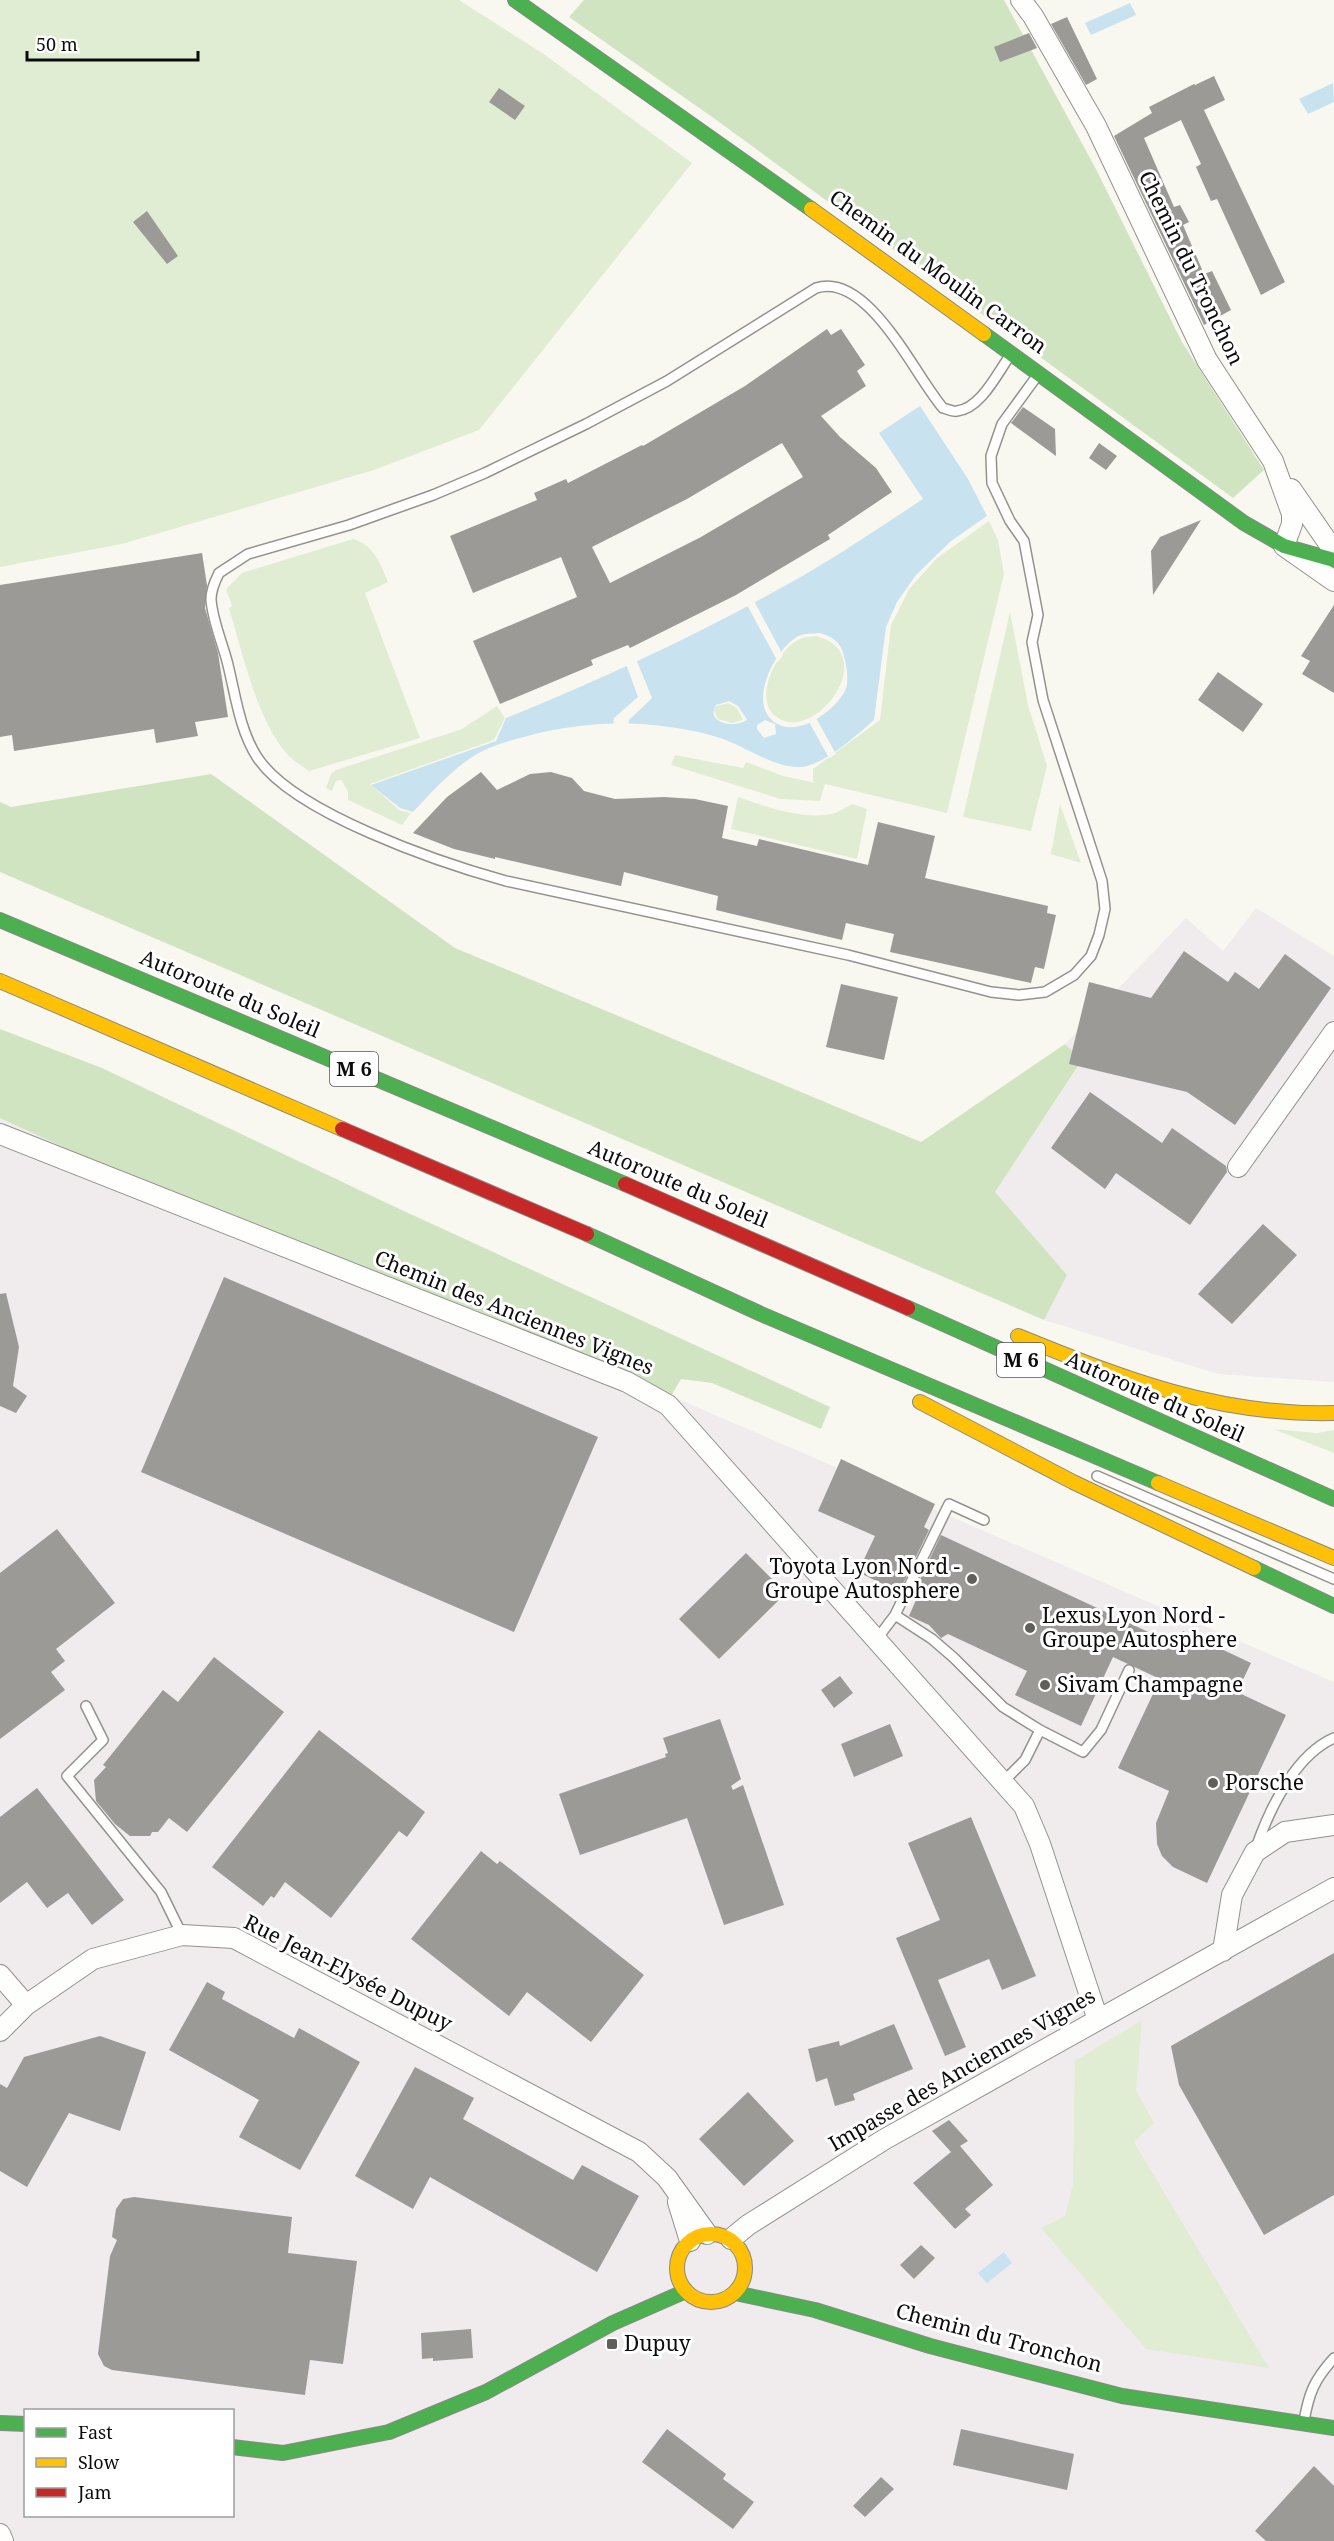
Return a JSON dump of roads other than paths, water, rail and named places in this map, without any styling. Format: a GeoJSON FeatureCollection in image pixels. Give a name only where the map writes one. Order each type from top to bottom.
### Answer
{"type":"FeatureCollection","features":[{"type":"Feature","properties":{"kind":"main road","name":"Chemin du Moulin Carron"},"geometry":{"type":"LineString","coordinates":[[515,0],[820,215],[1244,523],[1284,546]]}},
{"type":"Feature","properties":{"kind":"main road"},"geometry":{"type":"LineString","coordinates":[[1284,546],[1334,560]]}},
{"type":"Feature","properties":{"kind":"main road","name":"Autoroute du Soleil"},"geometry":{"type":"LineString","coordinates":[[0,920],[709,1219],[1334,1499]]}},
{"type":"Feature","properties":{"kind":"main road"},"geometry":{"type":"LineString","coordinates":[[0,981],[607,1243],[761,1314],[1334,1558]]}},
{"type":"Feature","properties":{"kind":"main road"},"geometry":{"type":"LineString","coordinates":[[709,1219],[837,1262]]}},
{"type":"Feature","properties":{"kind":"main road"},"geometry":{"type":"LineString","coordinates":[[761,1314],[881,1380]]}},
{"type":"Feature","properties":{"kind":"main road"},"geometry":{"type":"LineString","coordinates":[[1006,1331],[1153,1386],[1212,1402],[1253,1410],[1334,1413]]}},
{"type":"Feature","properties":{"kind":"main road"},"geometry":{"type":"LineString","coordinates":[[911,1397],[971,1430],[1334,1606]]}},
{"type":"Feature","properties":{"kind":"main road"},"geometry":{"type":"LineString","coordinates":[[715,2234],[731,2239],[743,2254],[756,2280],[722,2300],[706,2302],[692,2296],[672,2276],[681,2252],[698,2237],[715,2234]]}},
{"type":"Feature","properties":{"kind":"main road","name":"Chemin du Tronchon"},"geometry":{"type":"LineString","coordinates":[[756,2280],[815,2310]]}},
{"type":"Feature","properties":{"kind":"main road"},"geometry":{"type":"LineString","coordinates":[[234,2447],[283,2453],[389,2432],[486,2392],[586,2337],[638,2311],[686,2291]]}},
{"type":"Feature","properties":{"kind":"main road"},"geometry":{"type":"LineString","coordinates":[[586,2337],[649,2293]]}},
{"type":"Feature","properties":{"kind":"main road","name":"Chemin du Tronchon"},"geometry":{"type":"LineString","coordinates":[[735,2293],[815,2310],[930,2346],[1122,2396],[1334,2428]]}},
{"type":"Feature","properties":{"kind":"main road"},"geometry":{"type":"LineString","coordinates":[[0,2423],[24,2424]]}},
{"type":"Feature","properties":{"kind":"street","name":"Chemin du Tronchon"},"geometry":{"type":"LineString","coordinates":[[1021,0],[1033,16],[1096,126],[1207,360],[1273,461],[1292,514],[1292,524],[1284,546]]}},
{"type":"Feature","properties":{"kind":"street"},"geometry":{"type":"LineString","coordinates":[[1273,461],[1334,551]]}},
{"type":"Feature","properties":{"kind":"street","name":"Chemin du Moulin Carron"},"geometry":{"type":"LineString","coordinates":[[1284,546],[1334,581]]}},
{"type":"Feature","properties":{"kind":"street"},"geometry":{"type":"LineString","coordinates":[[1238,1167],[1334,1032]]}},
{"type":"Feature","properties":{"kind":"street","name":"Chemin des Anciennes Vignes"},"geometry":{"type":"LineString","coordinates":[[0,1134],[627,1382],[668,1405],[1024,1806],[1040,1844],[1098,2020]]}},
{"type":"Feature","properties":{"kind":"street"},"geometry":{"type":"LineString","coordinates":[[1223,1951],[1232,1895],[1255,1852],[1285,1832],[1334,1825]]}},
{"type":"Feature","properties":{"kind":"street","name":"Impasse des Anciennes Vignes"},"geometry":{"type":"LineString","coordinates":[[731,2239],[748,2225],[885,2139],[1334,1888]]}},
{"type":"Feature","properties":{"kind":"street","name":"Rue Jean-Elysée Dupuy"},"geometry":{"type":"LineString","coordinates":[[0,2031],[26,2005],[93,1959],[182,1935],[234,1938],[639,2152],[667,2178],[698,2237]]}},
{"type":"Feature","properties":{"kind":"street"},"geometry":{"type":"LineString","coordinates":[[0,1975],[26,2005]]}},
{"type":"Feature","properties":{"kind":"street"},"geometry":{"type":"LineString","coordinates":[[0,2534],[3,2541]]}},
{"type":"Feature","properties":{"kind":"lane"},"geometry":{"type":"LineString","coordinates":[[1011,355],[977,400],[968,408],[956,412],[943,408],[878,315],[847,292],[825,285],[816,288],[667,381],[586,424],[485,473],[433,495],[359,521],[248,554],[219,573],[211,599],[247,739],[268,772],[312,802],[354,825],[418,854],[463,869],[506,881],[848,955],[991,992],[1019,996],[1045,992],[1074,975],[1091,956],[1105,909],[1098,866],[1043,700],[1032,642],[1038,615],[1024,541],[1010,521],[992,483],[991,456],[1002,424],[1038,374]]}},
{"type":"Feature","properties":{"kind":"lane"},"geometry":{"type":"LineString","coordinates":[[971,1430],[1047,1457]]}},
{"type":"Feature","properties":{"kind":"lane"},"geometry":{"type":"LineString","coordinates":[[1091,1473],[1334,1579]]}},
{"type":"Feature","properties":{"kind":"lane"},"geometry":{"type":"LineString","coordinates":[[877,1639],[895,1615],[949,1504],[984,1520]]}},
{"type":"Feature","properties":{"kind":"lane"},"geometry":{"type":"LineString","coordinates":[[895,1615],[932,1639],[1003,1707],[1040,1730],[1083,1752],[1101,1730],[1129,1671]]}},
{"type":"Feature","properties":{"kind":"lane"},"geometry":{"type":"LineString","coordinates":[[86,1706],[103,1740],[67,1776],[161,1892],[182,1935]]}},
{"type":"Feature","properties":{"kind":"lane"},"geometry":{"type":"LineString","coordinates":[[1004,1782],[1025,1760],[1040,1730]]}},
{"type":"Feature","properties":{"kind":"lane"},"geometry":{"type":"LineString","coordinates":[[1255,1852],[1266,1819],[1301,1762],[1334,1738]]}},
{"type":"Feature","properties":{"kind":"lane"},"geometry":{"type":"LineString","coordinates":[[1303,2423],[1309,2392],[1320,2373],[1334,2358]]}},
{"type":"Feature","properties":{"kind":"water"},"geometry":{"type":"Polygon","coordinates":[[[1130,3],[1136,15],[1091,35],[1085,23],[1130,3]]]}},
{"type":"Feature","properties":{"kind":"water"},"geometry":{"type":"Polygon","coordinates":[[[1333,83],[1334,102],[1308,114],[1299,99],[1333,83]]]}},
{"type":"Feature","properties":{"kind":"water"},"geometry":{"type":"Polygon","coordinates":[[[920,406],[968,479],[987,516],[951,541],[916,575],[897,602],[886,627],[874,720],[840,748],[811,765],[791,767],[728,741],[693,731],[645,724],[597,724],[548,731],[482,751],[451,773],[413,812],[400,808],[371,785],[496,741],[506,718],[645,658],[746,607],[798,579],[923,499],[879,433],[920,406]],[[819,633],[803,634],[792,640],[776,659],[770,671],[763,696],[764,708],[769,717],[778,724],[788,727],[810,722],[831,708],[845,691],[847,676],[842,650],[833,639],[819,633]],[[729,701],[716,705],[715,716],[723,723],[736,724],[747,720],[738,706],[729,701]],[[765,720],[757,725],[757,729],[764,738],[776,734],[775,724],[765,720]]]}},
{"type":"Feature","properties":{"kind":"water"},"geometry":{"type":"Polygon","coordinates":[[[1004,2252],[1012,2263],[987,2283],[978,2273],[1004,2252]]]}},
{"type":"Feature","properties":{"kind":"place","name":"Toyota Lyon Nord - Groupe Autosphere"},"geometry":{"type":"Point","coordinates":[972,1579]}},
{"type":"Feature","properties":{"kind":"place","name":"Lexus Lyon Nord - Groupe Autosphere"},"geometry":{"type":"Point","coordinates":[1030,1628]}},
{"type":"Feature","properties":{"kind":"place","name":"Sivam Champagne"},"geometry":{"type":"Point","coordinates":[1045,1685]}},
{"type":"Feature","properties":{"kind":"place","name":"Porsche"},"geometry":{"type":"Point","coordinates":[1213,1783]}},
{"type":"Feature","properties":{"kind":"place","name":"Dupuy"},"geometry":{"type":"Point","coordinates":[612,2344]}}]}
